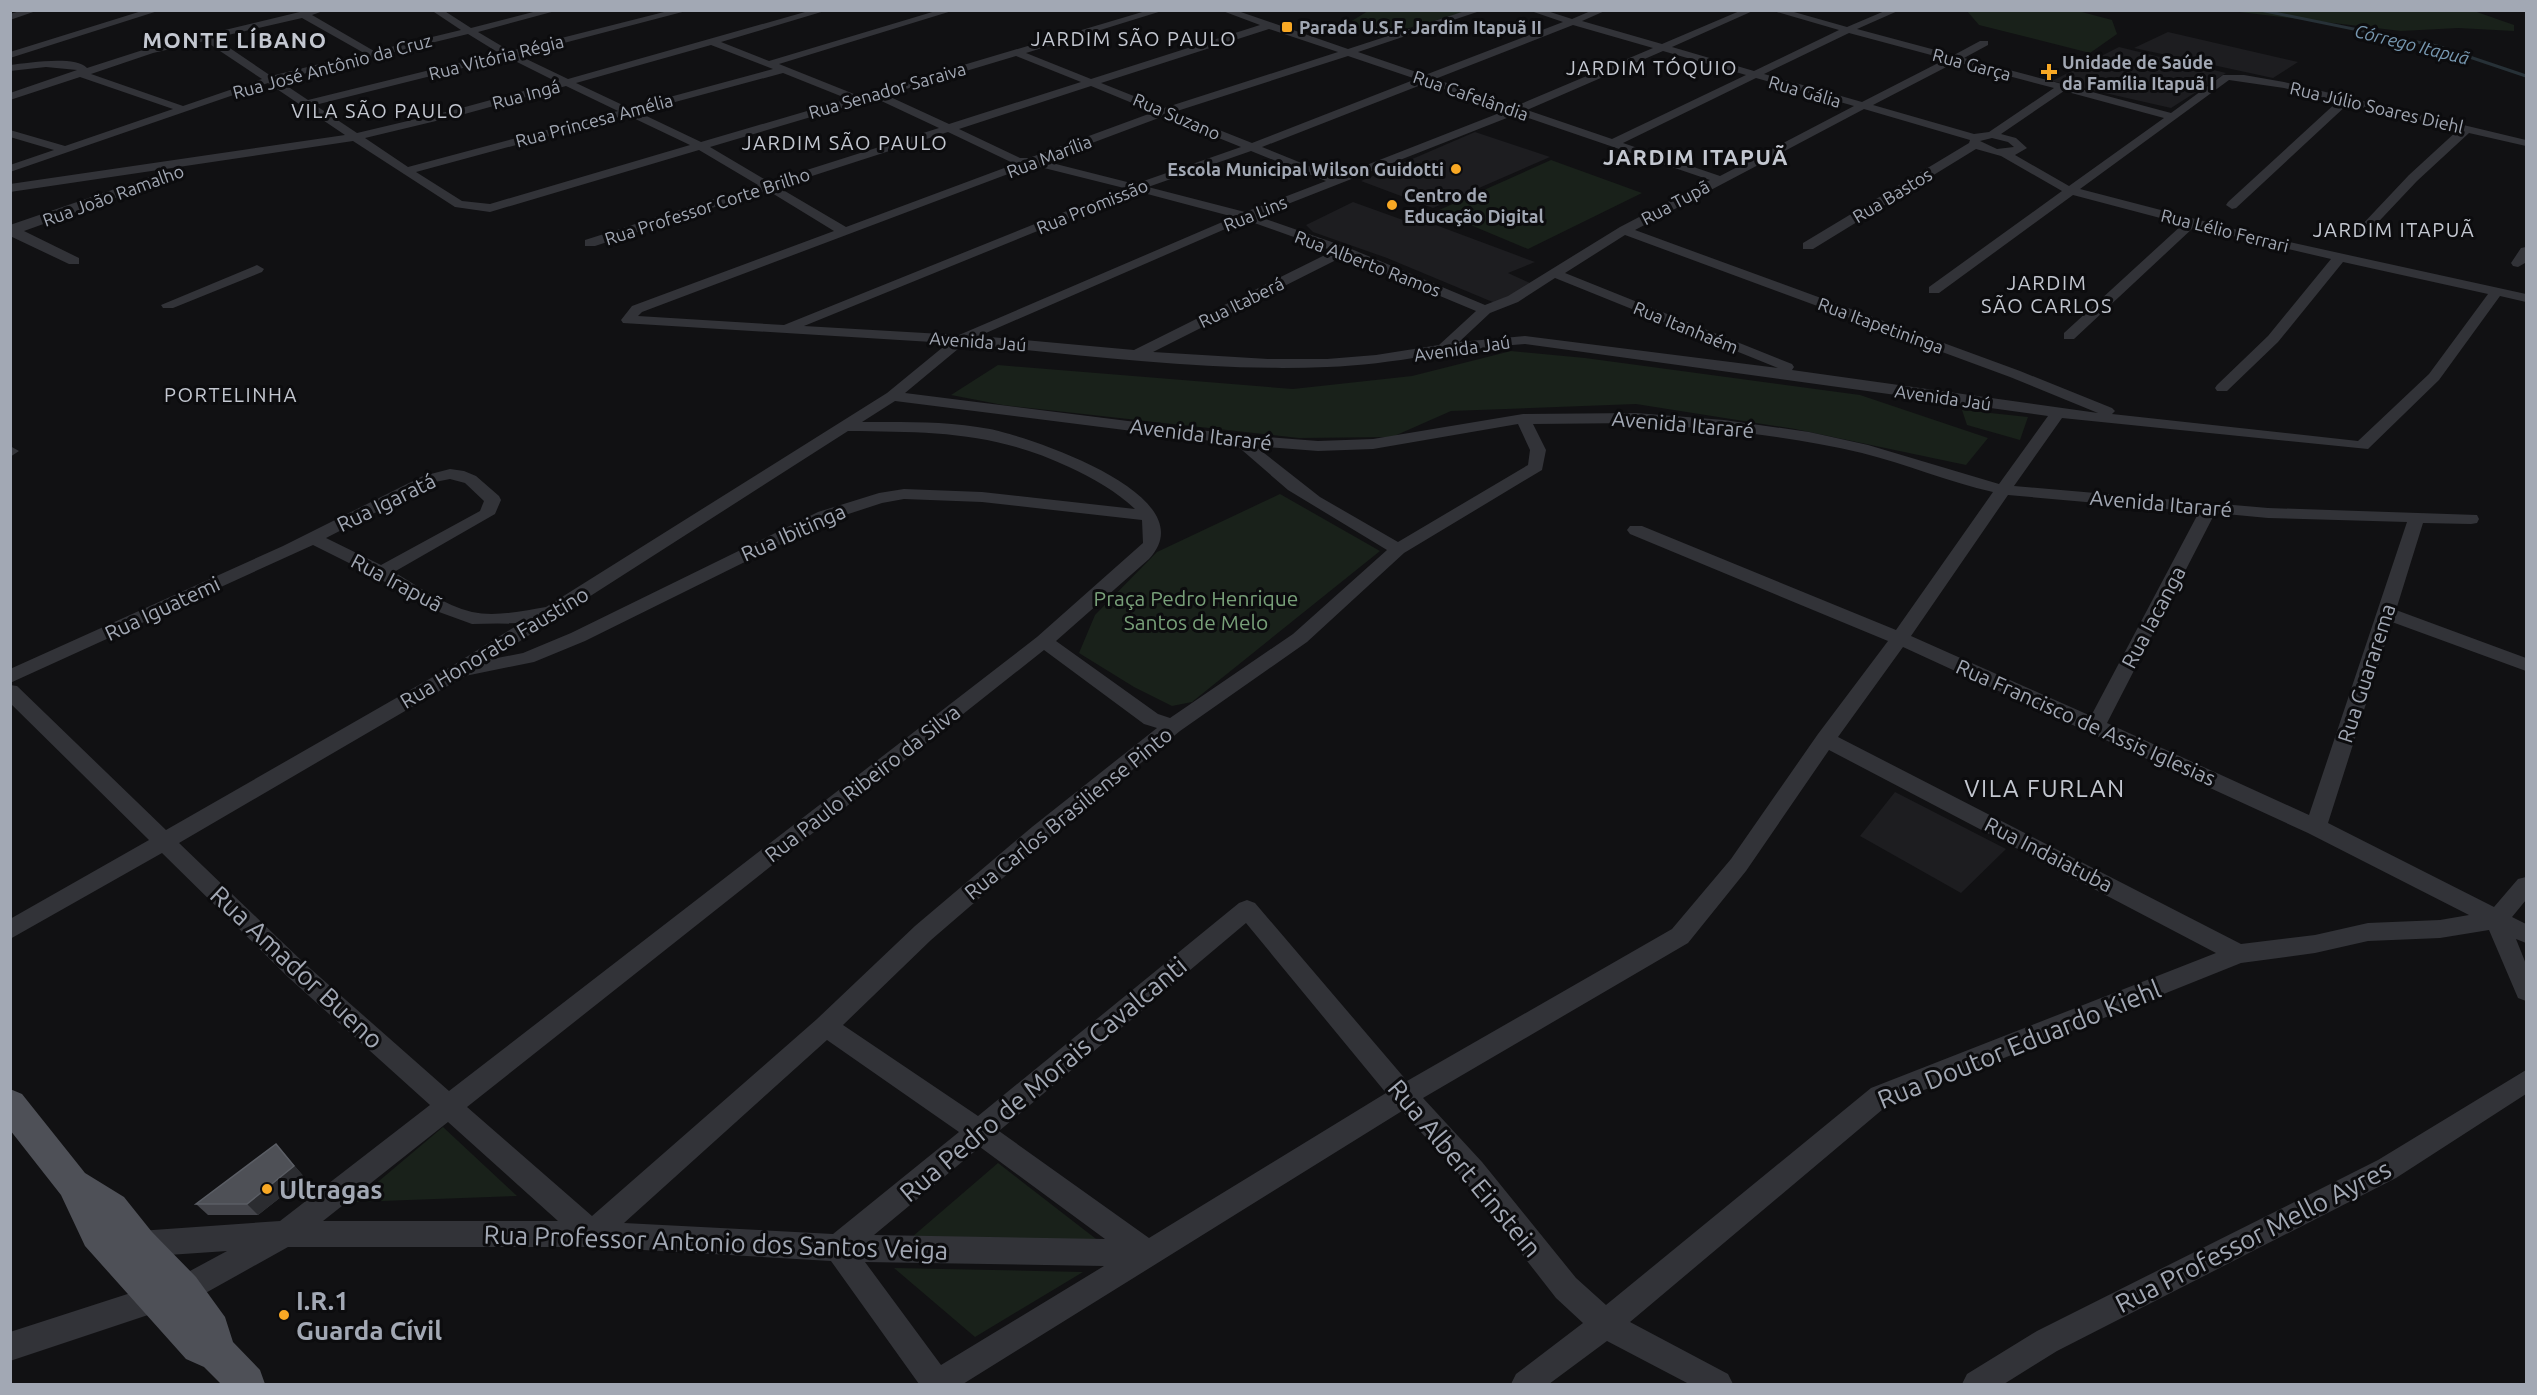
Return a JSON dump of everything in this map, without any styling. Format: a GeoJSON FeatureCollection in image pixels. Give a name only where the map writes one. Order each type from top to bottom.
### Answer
{"type":"FeatureCollection","features":[{"type":"Feature","properties":{"kind":"main road"},"geometry":{"type":"LineString","coordinates":[[10,1104],[73,1184],[98,1234],[212,1330],[216,1351],[246,1384]]}},
{"type":"Feature","properties":{"kind":"main road"},"geometry":{"type":"LineString","coordinates":[[73,1184],[112,1209],[139,1244],[169,1294]]}},
{"type":"Feature","properties":{"kind":"street"},"geometry":{"type":"LineString","coordinates":[[10,17],[34,10]]}},
{"type":"Feature","properties":{"kind":"street"},"geometry":{"type":"LineString","coordinates":[[10,55],[157,10]]}},
{"type":"Feature","properties":{"kind":"street"},"geometry":{"type":"LineString","coordinates":[[10,97],[206,37],[322,10]]}},
{"type":"Feature","properties":{"kind":"street"},"geometry":{"type":"LineString","coordinates":[[435,10],[508,54],[700,146],[844,231]]}},
{"type":"Feature","properties":{"kind":"street","name":"Rua José Antônio da Cruz"},"geometry":{"type":"LineString","coordinates":[[10,169],[271,79],[555,10]]}},
{"type":"Feature","properties":{"kind":"street"},"geometry":{"type":"LineString","coordinates":[[639,10],[653,19]]}},
{"type":"Feature","properties":{"kind":"street","name":"Rua Vitória Régia"},"geometry":{"type":"LineString","coordinates":[[306,105],[686,10]]}},
{"type":"Feature","properties":{"kind":"street","name":"Rua Ingá"},"geometry":{"type":"LineString","coordinates":[[10,188],[215,159],[355,136],[457,113],[570,83],[824,10]]}},
{"type":"Feature","properties":{"kind":"street"},"geometry":{"type":"LineString","coordinates":[[925,10],[939,15]]}},
{"type":"Feature","properties":{"kind":"street"},"geometry":{"type":"LineString","coordinates":[[769,64],[951,10]]}},
{"type":"Feature","properties":{"kind":"street","name":"Rua Senador Saraiva"},"geometry":{"type":"LineString","coordinates":[[406,171],[459,204],[490,208],[856,98],[1161,10]]}},
{"type":"Feature","properties":{"kind":"street","name":"Rua Cafelândia"},"geometry":{"type":"LineString","coordinates":[[1224,10],[1718,179]]}},
{"type":"Feature","properties":{"kind":"street","name":"Rua Marília"},"geometry":{"type":"LineString","coordinates":[[628,320],[637,309],[1036,162],[1166,111],[1479,10]]}},
{"type":"Feature","properties":{"kind":"street","name":"Rua Gália"},"geometry":{"type":"LineString","coordinates":[[1532,10],[1976,141],[1984,149],[2004,153]]}},
{"type":"Feature","properties":{"kind":"street","name":"Rua Promissão"},"geometry":{"type":"LineString","coordinates":[[784,329],[1137,187],[1251,147],[1603,10]]}},
{"type":"Feature","properties":{"kind":"street","name":"Rua Lins"},"geometry":{"type":"LineString","coordinates":[[961,339],[1246,216],[1515,111],[1751,10]]}},
{"type":"Feature","properties":{"kind":"street","name":"Rua Garça"},"geometry":{"type":"LineString","coordinates":[[1774,10],[2171,116]]}},
{"type":"Feature","properties":{"kind":"street"},"geometry":{"type":"LineString","coordinates":[[1613,143],[1847,30],[1896,10]]}},
{"type":"Feature","properties":{"kind":"street"},"geometry":{"type":"LineString","coordinates":[[304,15],[372,54]]}},
{"type":"Feature","properties":{"kind":"street","name":"Rua Professor Corte Brilho"},"geometry":{"type":"LineString","coordinates":[[590,243],[1268,26]]}},
{"type":"Feature","properties":{"kind":"street"},"geometry":{"type":"LineString","coordinates":[[206,37],[406,171]]}},
{"type":"Feature","properties":{"kind":"street"},"geometry":{"type":"LineString","coordinates":[[710,41],[856,98]]}},
{"type":"Feature","properties":{"kind":"street","name":"Rua Tupã"},"geometry":{"type":"LineString","coordinates":[[1443,349],[1485,310],[1513,299],[1624,230],[1984,42]]}},
{"type":"Feature","properties":{"kind":"street","name":"Rua Suzano"},"geometry":{"type":"LineString","coordinates":[[1017,53],[1095,82],[1337,180]]}},
{"type":"Feature","properties":{"kind":"street"},"geometry":{"type":"LineString","coordinates":[[10,68],[66,64],[79,66],[82,69],[81,74]]}},
{"type":"Feature","properties":{"kind":"street","name":"Rua Princesa Amélia"},"geometry":{"type":"LineString","coordinates":[[406,171],[783,70]]}},
{"type":"Feature","properties":{"kind":"street"},"geometry":{"type":"LineString","coordinates":[[81,74],[183,109]]}},
{"type":"Feature","properties":{"kind":"street","name":"Rua Júlio Soares Diehl"},"geometry":{"type":"LineString","coordinates":[[2171,116],[2227,77],[2258,80],[2526,142]]}},
{"type":"Feature","properties":{"kind":"street"},"geometry":{"type":"LineString","coordinates":[[1976,141],[1992,135],[2061,88]]}},
{"type":"Feature","properties":{"kind":"street","name":"Rua Alberto Ramos"},"geometry":{"type":"LineString","coordinates":[[876,94],[1018,161],[1036,162],[1137,187],[1172,199],[1246,216],[1344,251],[1485,310]]}},
{"type":"Feature","properties":{"kind":"street"},"geometry":{"type":"LineString","coordinates":[[2232,204],[2346,100]]}},
{"type":"Feature","properties":{"kind":"street"},"geometry":{"type":"LineString","coordinates":[[1934,290],[2171,116]]}},
{"type":"Feature","properties":{"kind":"street"},"geometry":{"type":"LineString","coordinates":[[2363,231],[2413,178],[2467,128]]}},
{"type":"Feature","properties":{"kind":"street"},"geometry":{"type":"LineString","coordinates":[[10,133],[65,150]]}},
{"type":"Feature","properties":{"kind":"street"},"geometry":{"type":"LineString","coordinates":[[1992,135],[2012,140],[2020,145],[2019,150],[2004,153]]}},
{"type":"Feature","properties":{"kind":"street","name":"Rua Bastos"},"geometry":{"type":"LineString","coordinates":[[1808,246],[1976,141]]}},
{"type":"Feature","properties":{"kind":"street","name":"Rua Lélio Ferrari"},"geometry":{"type":"LineString","coordinates":[[2004,153],[2068,190],[2191,223],[2526,298]]}},
{"type":"Feature","properties":{"kind":"street","name":"Rua João Ramalho"},"geometry":{"type":"LineString","coordinates":[[12,231],[215,159]]}},
{"type":"Feature","properties":{"kind":"street"},"geometry":{"type":"LineString","coordinates":[[2069,336],[2191,223]]}},
{"type":"Feature","properties":{"kind":"street","name":"Rua Itapetininga"},"geometry":{"type":"LineString","coordinates":[[1624,230],[2138,422]]}},
{"type":"Feature","properties":{"kind":"street"},"geometry":{"type":"LineString","coordinates":[[12,231],[74,261]]}},
{"type":"Feature","properties":{"kind":"street","name":"Rua Itaberá"},"geometry":{"type":"LineString","coordinates":[[1138,354],[1344,251]]}},
{"type":"Feature","properties":{"kind":"street"},"geometry":{"type":"LineString","coordinates":[[2518,263],[2526,251]]}},
{"type":"Feature","properties":{"kind":"street"},"geometry":{"type":"LineString","coordinates":[[2222,388],[2273,339],[2340,257]]}},
{"type":"Feature","properties":{"kind":"street"},"geometry":{"type":"LineString","coordinates":[[168,305],[257,269]]}},
{"type":"Feature","properties":{"kind":"street","name":"Rua Itanhaém"},"geometry":{"type":"LineString","coordinates":[[1556,274],[1817,378]]}},
{"type":"Feature","properties":{"kind":"street","name":"Avenida Jaú"},"geometry":{"type":"LineString","coordinates":[[628,320],[961,339],[1202,361],[1327,363],[1402,357],[1508,340],[1525,340],[1817,378],[2058,413],[2362,446],[2434,377],[2497,291]]}},
{"type":"Feature","properties":{"kind":"street","name":"Rua Honorato Faustino"},"geometry":{"type":"LineString","coordinates":[[10,930],[459,671],[892,396],[961,339]]}},
{"type":"Feature","properties":{"kind":"street","name":"Avenida Itararé"},"geometry":{"type":"LineString","coordinates":[[892,396],[1240,440],[1352,447],[1523,419],[1636,417],[1775,432],[1868,450],[1963,480],[2006,490],[2268,513],[2471,519]]}},
{"type":"Feature","properties":{"kind":"street"},"geometry":{"type":"LineString","coordinates":[[838,1248],[937,1384],[1404,1096],[1680,936],[1735,871],[1825,739],[1901,639],[2006,490],[2027,452],[2058,413]]}},
{"type":"Feature","properties":{"kind":"street","name":"Rua Carlos Brasiliense Pinto"},"geometry":{"type":"LineString","coordinates":[[592,1234],[826,1026],[923,933],[1040,833],[1173,726],[1300,638],[1398,549],[1536,467],[1538,450],[1523,419]]}},
{"type":"Feature","properties":{"kind":"street"},"geometry":{"type":"LineString","coordinates":[[845,426],[935,429],[988,434],[1026,442],[1086,468],[1117,486],[1134,499],[1149,516]]}},
{"type":"Feature","properties":{"kind":"street"},"geometry":{"type":"LineString","coordinates":[[1240,440],[1267,468],[1354,526],[1398,549]]}},
{"type":"Feature","properties":{"kind":"street","name":"Rua Igaratá"},"geometry":{"type":"LineString","coordinates":[[314,538],[429,479],[447,473],[465,474],[493,500],[487,514],[381,572]]}},
{"type":"Feature","properties":{"kind":"street","name":"Rua Ibitinga"},"geometry":{"type":"LineString","coordinates":[[459,671],[527,658],[578,637],[824,516],[879,498],[904,494],[982,498],[1149,516]]}},
{"type":"Feature","properties":{"kind":"street","name":"Rua Iacanga"},"geometry":{"type":"LineString","coordinates":[[2095,727],[2210,507]]}},
{"type":"Feature","properties":{"kind":"street","name":"Rua Paulo Ribeiro da Silva"},"geometry":{"type":"LineString","coordinates":[[285,1234],[1044,641],[1142,555],[1152,543],[1153,526],[1149,516]]}},
{"type":"Feature","properties":{"kind":"street","name":"Rua Guararema"},"geometry":{"type":"LineString","coordinates":[[2316,826],[2416,519]]}},
{"type":"Feature","properties":{"kind":"street","name":"Rua Francisco de Assis Iglesias"},"geometry":{"type":"LineString","coordinates":[[1636,530],[1901,639],[2316,826],[2526,934]]}},
{"type":"Feature","properties":{"kind":"street","name":"Rua Irapuã"},"geometry":{"type":"LineString","coordinates":[[314,538],[381,572],[434,604],[472,618],[526,617],[554,611]]}},
{"type":"Feature","properties":{"kind":"street","name":"Rua Iguatemi"},"geometry":{"type":"LineString","coordinates":[[10,677],[314,538]]}},
{"type":"Feature","properties":{"kind":"street"},"geometry":{"type":"LineString","coordinates":[[2386,613],[2526,665]]}},
{"type":"Feature","properties":{"kind":"street"},"geometry":{"type":"LineString","coordinates":[[1044,641],[1152,719],[1173,726]]}},
{"type":"Feature","properties":{"kind":"street","name":"Rua Amador Bueno"},"geometry":{"type":"LineString","coordinates":[[10,690],[296,970],[592,1234]]}},
{"type":"Feature","properties":{"kind":"street","name":"Rua Indaiatuba"},"geometry":{"type":"LineString","coordinates":[[1825,739],[2240,954]]}},
{"type":"Feature","properties":{"kind":"street"},"geometry":{"type":"LineString","coordinates":[[2526,885],[2496,920],[2526,991]]}},
{"type":"Feature","properties":{"kind":"street","name":"Rua Albert Einstein"},"geometry":{"type":"LineString","coordinates":[[1247,909],[1404,1096],[1473,1171],[1566,1288],[1605,1324],[1718,1384]]}},
{"type":"Feature","properties":{"kind":"street","name":"Rua Pedro de Morais Cavalcanti"},"geometry":{"type":"LineString","coordinates":[[838,1248],[1247,909]]}},
{"type":"Feature","properties":{"kind":"street","name":"Rua Doutor Eduardo Kiehl"},"geometry":{"type":"LineString","coordinates":[[1526,1384],[1605,1324],[1880,1096],[2240,954],[2315,944],[2368,932],[2440,929],[2496,920]]}},
{"type":"Feature","properties":{"kind":"street"},"geometry":{"type":"LineString","coordinates":[[826,1026],[980,1132],[1147,1253]]}},
{"type":"Feature","properties":{"kind":"street","name":"Rua Professor Mello Ayres"},"geometry":{"type":"LineString","coordinates":[[1977,1384],[2047,1341],[2387,1169],[2526,1081]]}},
{"type":"Feature","properties":{"kind":"street","name":"Rua Professor Antonio dos Santos Veiga"},"geometry":{"type":"LineString","coordinates":[[10,1347],[169,1294],[285,1234]]}},
{"type":"Feature","properties":{"kind":"street","name":"Rua Professor Antonio dos Santos Veiga"},"geometry":{"type":"LineString","coordinates":[[139,1244],[285,1234],[592,1234],[838,1248],[1147,1253]]}},
{"type":"Feature","properties":{"kind":"shaded area"},"geometry":{"type":"Polygon","coordinates":[[[2168,32],[2298,62],[2273,78],[2134,48],[2168,32]]]}},
{"type":"Feature","properties":{"kind":"shaded area"},"geometry":{"type":"Polygon","coordinates":[[[2119,47],[2226,73],[2171,108],[2052,81],[2119,47]]]}},
{"type":"Feature","properties":{"kind":"shaded area","name":"Escola Municipal Wilson Guidotti"},"geometry":{"type":"Polygon","coordinates":[[[1475,132],[1550,157],[1433,208],[1361,181],[1475,132]]]}},
{"type":"Feature","properties":{"kind":"shaded area"},"geometry":{"type":"Polygon","coordinates":[[[1353,202],[1414,224],[1425,221],[1535,262],[1508,273],[1532,284],[1495,303],[1387,258],[1313,232],[1306,225],[1353,202]]]}},
{"type":"Feature","properties":{"kind":"shaded area"},"geometry":{"type":"Polygon","coordinates":[[[1895,792],[2006,849],[1961,893],[1860,836],[1895,792]]]}},
{"type":"Feature","properties":{"kind":"green space"},"geometry":{"type":"Polygon","coordinates":[[[1368,11],[1468,11],[1378,37],[1355,28],[1350,22],[1368,11]]]}},
{"type":"Feature","properties":{"kind":"green space"},"geometry":{"type":"Polygon","coordinates":[[[1967,11],[2078,11],[2112,20],[2117,34],[2090,53],[1979,25],[1967,11]]]}},
{"type":"Feature","properties":{"kind":"green space"},"geometry":{"type":"Polygon","coordinates":[[[2231,11],[2474,11],[2514,25],[2514,31],[2458,28],[2401,31],[2231,11]]]}},
{"type":"Feature","properties":{"kind":"green space"},"geometry":{"type":"Polygon","coordinates":[[[1551,160],[1642,193],[1528,249],[1437,211],[1551,160]]]}},
{"type":"Feature","properties":{"kind":"green space"},"geometry":{"type":"Polygon","coordinates":[[[1511,351],[1585,358],[1860,395],[1988,438],[1966,465],[1795,429],[1636,404],[1451,411],[1392,437],[1299,438],[1003,405],[951,395],[998,365],[1293,389],[1412,376],[1511,351]]]}},
{"type":"Feature","properties":{"kind":"green space"},"geometry":{"type":"Polygon","coordinates":[[[1962,410],[2028,417],[2020,440],[1967,425],[1962,410]]]}},
{"type":"Feature","properties":{"kind":"green space","name":"Praça Pedro Henrique Santos de Melo"},"geometry":{"type":"Polygon","coordinates":[[[1280,494],[1380,551],[1192,702],[1172,706],[1134,687],[1079,653],[1095,615],[1157,552],[1280,494]]]}},
{"type":"Feature","properties":{"kind":"green space"},"geometry":{"type":"Polygon","coordinates":[[[443,1127],[517,1196],[354,1202],[443,1127]]]}},
{"type":"Feature","properties":{"kind":"green space"},"geometry":{"type":"Polygon","coordinates":[[[998,1163],[1100,1242],[905,1243],[998,1163]]]}},
{"type":"Feature","properties":{"kind":"green space"},"geometry":{"type":"Polygon","coordinates":[[[894,1268],[1083,1272],[975,1337],[894,1268]]]}},
{"type":"Feature","properties":{"kind":"building"},"geometry":{"type":"Polygon","coordinates":[[[276,1144],[294,1166],[247,1204],[196,1204],[276,1144]]]}},
{"type":"Feature","properties":{"kind":"waterway","name":"Córrego Itapuã"},"geometry":{"type":"LineString","coordinates":[[2260,10],[2437,46],[2526,76]]}},
{"type":"Feature","properties":{"kind":"place","name":"Parada U.S.F. Jardim Itapuã II"},"geometry":{"type":"Point","coordinates":[1287,27]}},
{"type":"Feature","properties":{"kind":"place","name":"Unidade de Saúde da Família Itapuã I"},"geometry":{"type":"Point","coordinates":[2049,72]}},
{"type":"Feature","properties":{"kind":"place","name":"Escola Municipal Wilson Guidotti"},"geometry":{"type":"Point","coordinates":[1456,169]}},
{"type":"Feature","properties":{"kind":"place","name":"Centro de Educação Digital"},"geometry":{"type":"Point","coordinates":[1392,205]}},
{"type":"Feature","properties":{"kind":"place","name":"Ultragas"},"geometry":{"type":"Point","coordinates":[267,1189]}},
{"type":"Feature","properties":{"kind":"place","name":"I.R.1 Guarda Cívil"},"geometry":{"type":"Point","coordinates":[284,1315]}},
{"type":"Feature","properties":{"kind":"district","name":"JARDIM SÃO PAULO"},"geometry":{"type":"Point","coordinates":[1134,38]}},
{"type":"Feature","properties":{"kind":"district","name":"MONTE LÍBANO"},"geometry":{"type":"Point","coordinates":[235,39]}},
{"type":"Feature","properties":{"kind":"district","name":"JARDIM TÓQUIO"},"geometry":{"type":"Point","coordinates":[1652,67]}},
{"type":"Feature","properties":{"kind":"district","name":"VILA SÃO PAULO"},"geometry":{"type":"Point","coordinates":[378,110]}},
{"type":"Feature","properties":{"kind":"district","name":"JARDIM SÃO PAULO"},"geometry":{"type":"Point","coordinates":[845,142]}},
{"type":"Feature","properties":{"kind":"district","name":"JARDIM ITAPUÃ"},"geometry":{"type":"Point","coordinates":[1696,156]}},
{"type":"Feature","properties":{"kind":"district","name":"JARDIM ITAPUÃ"},"geometry":{"type":"Point","coordinates":[2394,229]}},
{"type":"Feature","properties":{"kind":"district","name":"JARDIM SÃO CARLOS"},"geometry":{"type":"Point","coordinates":[2047,294]}},
{"type":"Feature","properties":{"kind":"district","name":"PORTELINHA"},"geometry":{"type":"Point","coordinates":[231,394]}},
{"type":"Feature","properties":{"kind":"district","name":"VILA FURLAN"},"geometry":{"type":"Point","coordinates":[2045,788]}}]}
